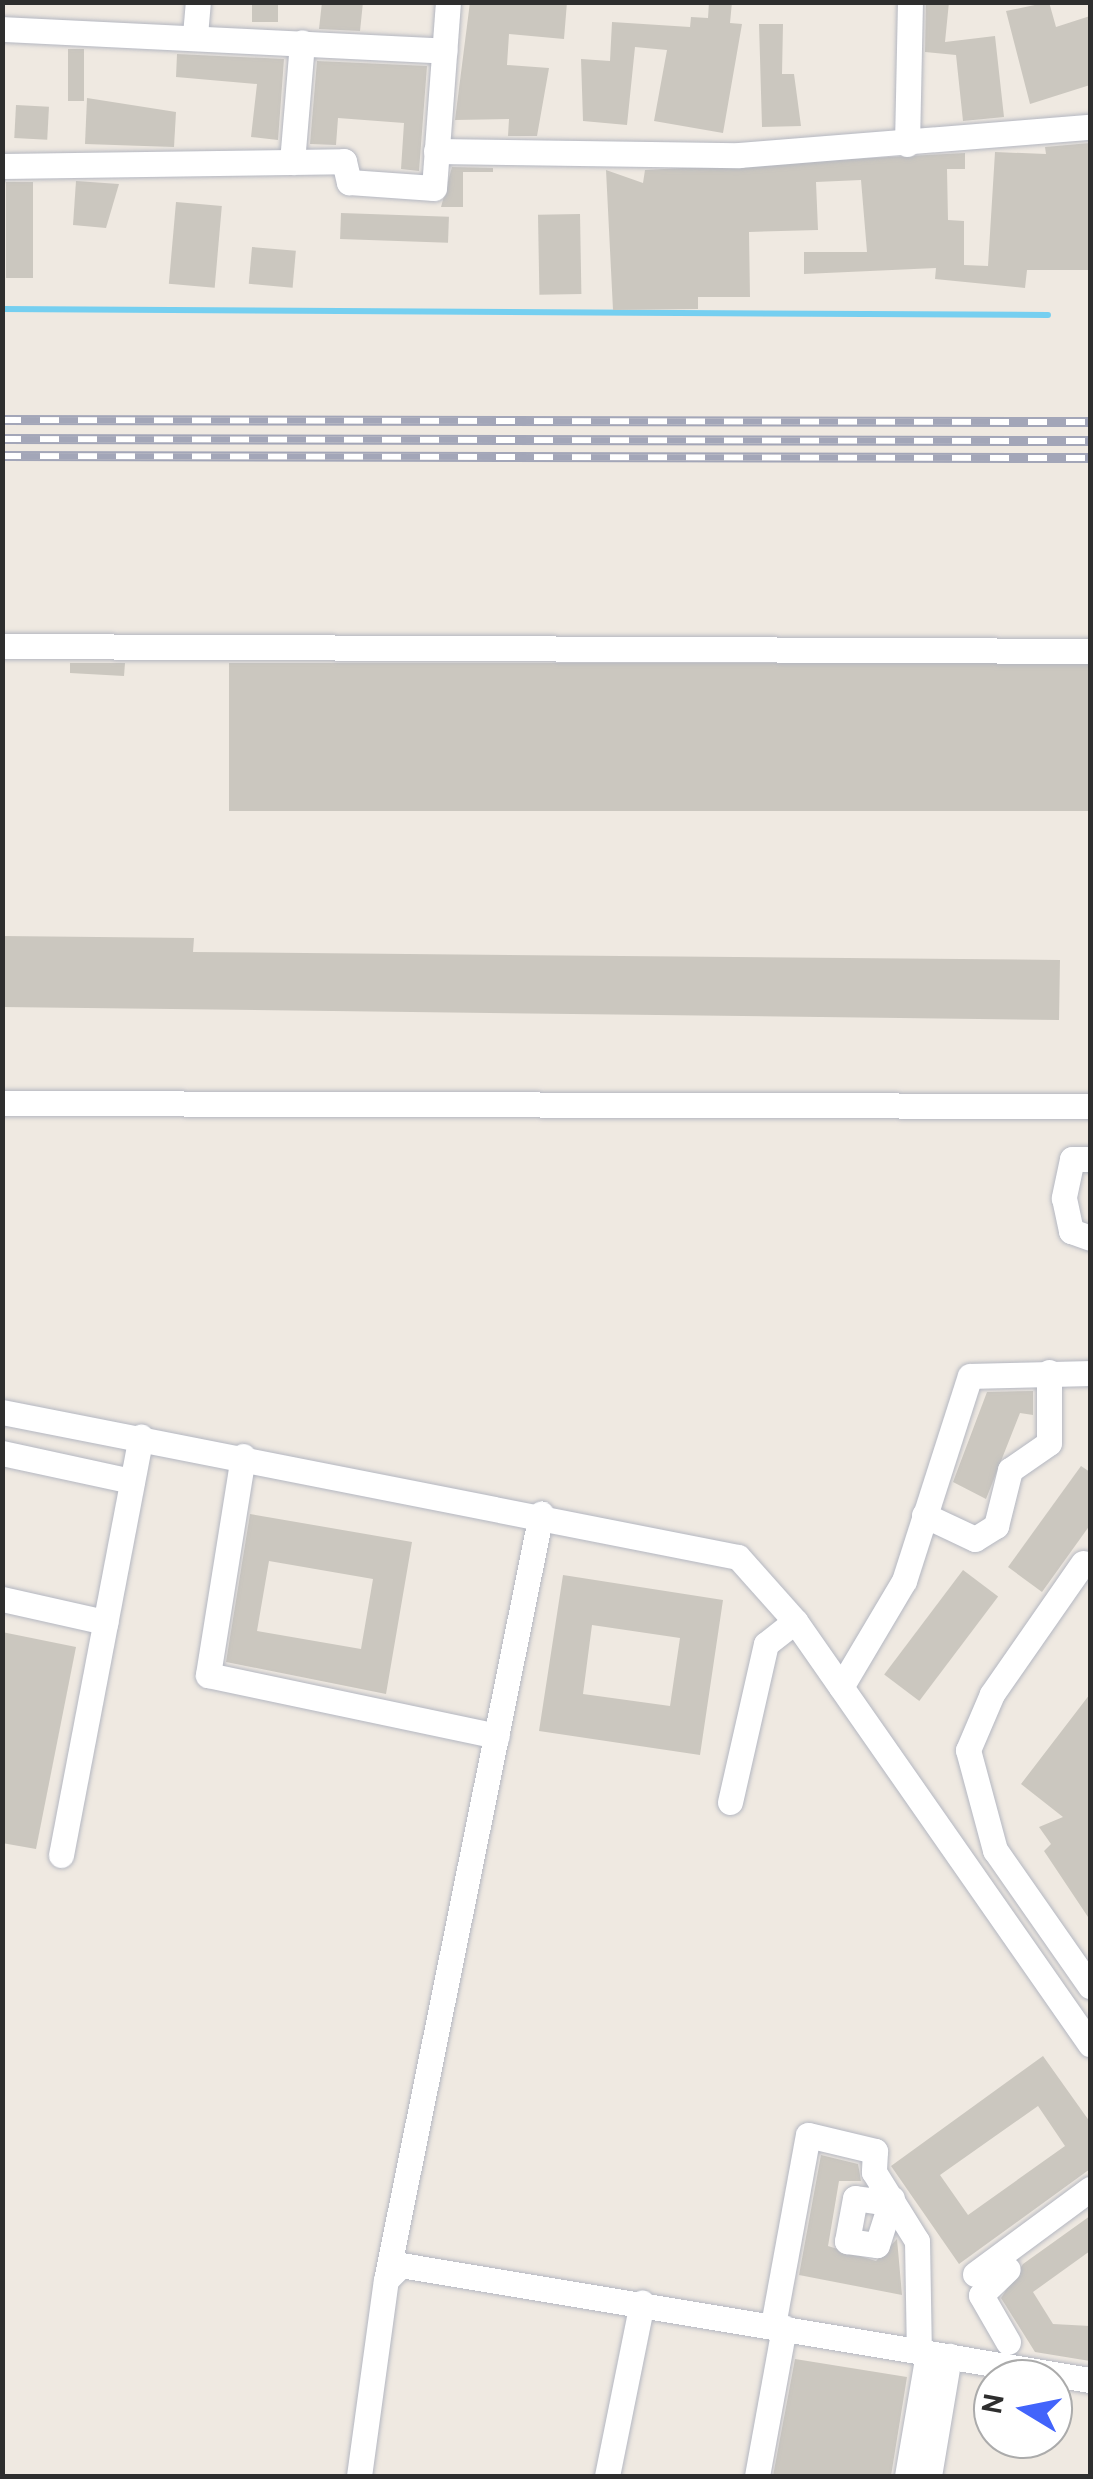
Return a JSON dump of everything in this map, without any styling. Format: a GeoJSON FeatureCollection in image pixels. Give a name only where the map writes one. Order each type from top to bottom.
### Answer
{"type":"FeatureCollection","features":[{"type":"Feature","properties":{"kind":"street"},"geometry":{"type":"LineString","coordinates":[[196,34],[198,2]]}},
{"type":"Feature","properties":{"kind":"street"},"geometry":{"type":"LineString","coordinates":[[2,166],[344,160],[349,182],[434,188],[448,2]]}},
{"type":"Feature","properties":{"kind":"street"},"geometry":{"type":"LineString","coordinates":[[906,144],[910,2]]}},
{"type":"Feature","properties":{"kind":"street"},"geometry":{"type":"LineString","coordinates":[[2,29],[196,34],[444,52]]}},
{"type":"Feature","properties":{"kind":"street"},"geometry":{"type":"LineString","coordinates":[[292,162],[302,42]]}},
{"type":"Feature","properties":{"kind":"street"},"geometry":{"type":"LineString","coordinates":[[436,151],[738,155],[1090,127]]}},
{"type":"Feature","properties":{"kind":"street"},"geometry":{"type":"LineString","coordinates":[[2,646],[1090,652]]}},
{"type":"Feature","properties":{"kind":"street"},"geometry":{"type":"LineString","coordinates":[[2,1103],[1090,1106]]}},
{"type":"Feature","properties":{"kind":"street"},"geometry":{"type":"LineString","coordinates":[[1090,1159],[1072,1159],[1064,1198],[1070,1231],[1090,1238]]}},
{"type":"Feature","properties":{"kind":"street"},"geometry":{"type":"LineString","coordinates":[[924,1515],[974,1539],[996,1526],[1010,1470],[1049,1443],[1049,1372]]}},
{"type":"Feature","properties":{"kind":"street"},"geometry":{"type":"LineString","coordinates":[[841,1688],[904,1581],[970,1376],[1090,1372]]}},
{"type":"Feature","properties":{"kind":"street"},"geometry":{"type":"LineString","coordinates":[[2,1412],[541,1514],[738,1557],[795,1621],[938,1834],[1081,2010],[1090,2044]]}},
{"type":"Feature","properties":{"kind":"street"},"geometry":{"type":"LineString","coordinates":[[62,1855],[141,1437]]}},
{"type":"Feature","properties":{"kind":"street"},"geometry":{"type":"LineString","coordinates":[[2,1452],[132,1481]]}},
{"type":"Feature","properties":{"kind":"street"},"geometry":{"type":"LineString","coordinates":[[243,1456],[208,1675],[496,1736]]}},
{"type":"Feature","properties":{"kind":"street"},"geometry":{"type":"LineString","coordinates":[[360,2476],[386,2280],[541,1514]]}},
{"type":"Feature","properties":{"kind":"street"},"geometry":{"type":"LineString","coordinates":[[1083,1562],[992,1694],[968,1750],[995,1850],[1090,1986]]}},
{"type":"Feature","properties":{"kind":"street"},"geometry":{"type":"LineString","coordinates":[[2,1598],[105,1622]]}},
{"type":"Feature","properties":{"kind":"street"},"geometry":{"type":"LineString","coordinates":[[730,1802],[766,1644],[795,1621]]}},
{"type":"Feature","properties":{"kind":"street"},"geometry":{"type":"LineString","coordinates":[[938,1834],[995,1850]]}},
{"type":"Feature","properties":{"kind":"street"},"geometry":{"type":"LineString","coordinates":[[757,2476],[808,2135],[874,2151],[887,2193],[917,2241],[932,2354],[928,2476]]}},
{"type":"Feature","properties":{"kind":"street"},"geometry":{"type":"LineString","coordinates":[[1008,2342],[981,2295],[1031,2242],[1090,2189]]}},
{"type":"Feature","properties":{"kind":"street"},"geometry":{"type":"LineString","coordinates":[[974,2274],[1090,2211]]}},
{"type":"Feature","properties":{"kind":"street"},"geometry":{"type":"LineString","coordinates":[[386,2280],[417,2262],[1090,2380]]}},
{"type":"Feature","properties":{"kind":"street"},"geometry":{"type":"LineString","coordinates":[[607,2476],[642,2303]]}},
{"type":"Feature","properties":{"kind":"street"},"geometry":{"type":"LineString","coordinates":[[907,2476],[932,2354]]}},
{"type":"Feature","properties":{"kind":"building"},"geometry":{"type":"Polygon","coordinates":[[[252,2],[278,2],[278,22],[252,22],[252,2]]]}},
{"type":"Feature","properties":{"kind":"building"},"geometry":{"type":"Polygon","coordinates":[[[322,2],[363,2],[360,31],[319,29],[322,2]]]}},
{"type":"Feature","properties":{"kind":"building"},"geometry":{"type":"Polygon","coordinates":[[[470,2],[567,2],[564,39],[509,34],[507,65],[549,68],[537,136],[508,136],[509,119],[455,120],[470,2]]]}},
{"type":"Feature","properties":{"kind":"building"},"geometry":{"type":"Polygon","coordinates":[[[709,2],[732,2],[730,23],[742,24],[723,133],[654,121],[667,50],[635,47],[627,125],[583,121],[581,59],[610,61],[612,22],[690,27],[691,17],[708,18],[709,2]]]}},
{"type":"Feature","properties":{"kind":"building"},"geometry":{"type":"Polygon","coordinates":[[[926,2],[949,2],[945,42],[995,36],[1004,117],[963,121],[956,55],[925,52],[926,2]]]}},
{"type":"Feature","properties":{"kind":"building"},"geometry":{"type":"Polygon","coordinates":[[[1049,2],[1056,27],[1090,16],[1090,85],[1030,104],[1006,11],[1049,2]]]}},
{"type":"Feature","properties":{"kind":"building"},"geometry":{"type":"Polygon","coordinates":[[[759,24],[783,24],[782,74],[794,74],[801,126],[762,127],[759,24]]]}},
{"type":"Feature","properties":{"kind":"building"},"geometry":{"type":"Polygon","coordinates":[[[68,49],[84,49],[84,101],[68,101],[68,49]]]}},
{"type":"Feature","properties":{"kind":"building"},"geometry":{"type":"Polygon","coordinates":[[[177,54],[284,59],[278,140],[251,137],[257,84],[176,77],[177,54]]]}},
{"type":"Feature","properties":{"kind":"building"},"geometry":{"type":"Polygon","coordinates":[[[317,61],[427,66],[419,171],[401,169],[404,123],[338,118],[336,145],[310,144],[317,61]]]}},
{"type":"Feature","properties":{"kind":"building"},"geometry":{"type":"Polygon","coordinates":[[[87,98],[176,112],[174,147],[85,144],[87,98]]]}},
{"type":"Feature","properties":{"kind":"building"},"geometry":{"type":"Polygon","coordinates":[[[16,105],[49,107],[47,140],[14,138],[16,105]]]}},
{"type":"Feature","properties":{"kind":"building"},"geometry":{"type":"Polygon","coordinates":[[[1090,143],[1090,270],[1027,270],[1025,288],[935,279],[936,268],[804,274],[804,252],[867,252],[861,180],[816,182],[818,230],[749,232],[750,297],[698,297],[698,309],[613,310],[606,170],[643,183],[645,170],[965,153],[965,169],[947,169],[948,220],[964,221],[964,265],[988,266],[995,152],[1046,154],[1045,147],[1090,143]]]}},
{"type":"Feature","properties":{"kind":"building"},"geometry":{"type":"Polygon","coordinates":[[[452,167],[493,168],[493,172],[463,172],[463,207],[441,207],[452,167]]]}},
{"type":"Feature","properties":{"kind":"building"},"geometry":{"type":"Polygon","coordinates":[[[76,181],[119,184],[106,228],[73,225],[76,181]]]}},
{"type":"Feature","properties":{"kind":"building"},"geometry":{"type":"Polygon","coordinates":[[[6,182],[33,182],[33,278],[6,278],[6,182]]]}},
{"type":"Feature","properties":{"kind":"building"},"geometry":{"type":"Polygon","coordinates":[[[176,202],[222,206],[215,288],[169,284],[176,202]]]}},
{"type":"Feature","properties":{"kind":"building"},"geometry":{"type":"Polygon","coordinates":[[[341,213],[449,217],[448,243],[340,239],[341,213]]]}},
{"type":"Feature","properties":{"kind":"building"},"geometry":{"type":"Polygon","coordinates":[[[580,214],[581,294],[539,295],[538,215],[580,214]]]}},
{"type":"Feature","properties":{"kind":"building"},"geometry":{"type":"Polygon","coordinates":[[[252,247],[296,251],[293,288],[249,284],[252,247]]]}},
{"type":"Feature","properties":{"kind":"building"},"geometry":{"type":"Polygon","coordinates":[[[70,663],[125,663],[124,676],[70,673],[70,663]]]}},
{"type":"Feature","properties":{"kind":"building"},"geometry":{"type":"Polygon","coordinates":[[[229,663],[1090,663],[1090,811],[229,811],[229,663]]]}},
{"type":"Feature","properties":{"kind":"building"},"geometry":{"type":"Polygon","coordinates":[[[2,936],[194,938],[193,952],[1060,960],[1059,1020],[2,1007],[2,936]]]}},
{"type":"Feature","properties":{"kind":"building"},"geometry":{"type":"Polygon","coordinates":[[[1033,1391],[1033,1415],[1020,1413],[986,1499],[953,1482],[987,1392],[1033,1391]]]}},
{"type":"Feature","properties":{"kind":"building"},"geometry":{"type":"Polygon","coordinates":[[[1081,1466],[1090,1472],[1090,1525],[1042,1592],[1008,1567],[1081,1466]]]}},
{"type":"Feature","properties":{"kind":"building"},"geometry":{"type":"Polygon","coordinates":[[[250,1514],[412,1542],[386,1694],[226,1662],[250,1514]],[[269,1561],[257,1631],[361,1649],[373,1579],[269,1561]]]}},
{"type":"Feature","properties":{"kind":"building"},"geometry":{"type":"Polygon","coordinates":[[[963,1570],[998,1596],[919,1701],[884,1675],[963,1570]]]}},
{"type":"Feature","properties":{"kind":"building"},"geometry":{"type":"Polygon","coordinates":[[[563,1575],[723,1600],[700,1755],[539,1731],[563,1575]],[[592,1625],[583,1694],[670,1706],[680,1638],[592,1625]]]}},
{"type":"Feature","properties":{"kind":"building"},"geometry":{"type":"Polygon","coordinates":[[[2,1632],[76,1647],[36,1849],[2,1843],[2,1632]]]}},
{"type":"Feature","properties":{"kind":"building"},"geometry":{"type":"Polygon","coordinates":[[[1090,1694],[1090,1920],[1044,1851],[1051,1844],[1039,1827],[1063,1817],[1021,1784],[1090,1694]]]}},
{"type":"Feature","properties":{"kind":"building"},"geometry":{"type":"Polygon","coordinates":[[[1043,2056],[1090,2122],[1090,2169],[959,2264],[891,2166],[1043,2056]],[[1038,2106],[940,2175],[968,2215],[1065,2146],[1038,2106]]]}},
{"type":"Feature","properties":{"kind":"building"},"geometry":{"type":"Polygon","coordinates":[[[821,2155],[858,2164],[861,2181],[839,2181],[828,2246],[876,2261],[897,2239],[902,2295],[799,2275],[821,2155]]]}},
{"type":"Feature","properties":{"kind":"building"},"geometry":{"type":"Polygon","coordinates":[[[1090,2216],[1090,2251],[1033,2292],[1053,2324],[1090,2326],[1090,2361],[1035,2352],[1001,2298],[1023,2264],[1090,2216]]]}},
{"type":"Feature","properties":{"kind":"building"},"geometry":{"type":"Polygon","coordinates":[[[795,2359],[907,2377],[891,2476],[773,2476],[795,2359]]]}},
{"type":"Feature","properties":{"kind":"waterway"},"geometry":{"type":"LineString","coordinates":[[2,309],[1048,315]]}},
{"type":"Feature","properties":{"kind":"railway"},"geometry":{"type":"LineString","coordinates":[[2,420],[1090,422]]}},
{"type":"Feature","properties":{"kind":"railway"},"geometry":{"type":"LineString","coordinates":[[2,439],[1090,441]]}},
{"type":"Feature","properties":{"kind":"railway"},"geometry":{"type":"LineString","coordinates":[[2,456],[1090,458]]}}]}
